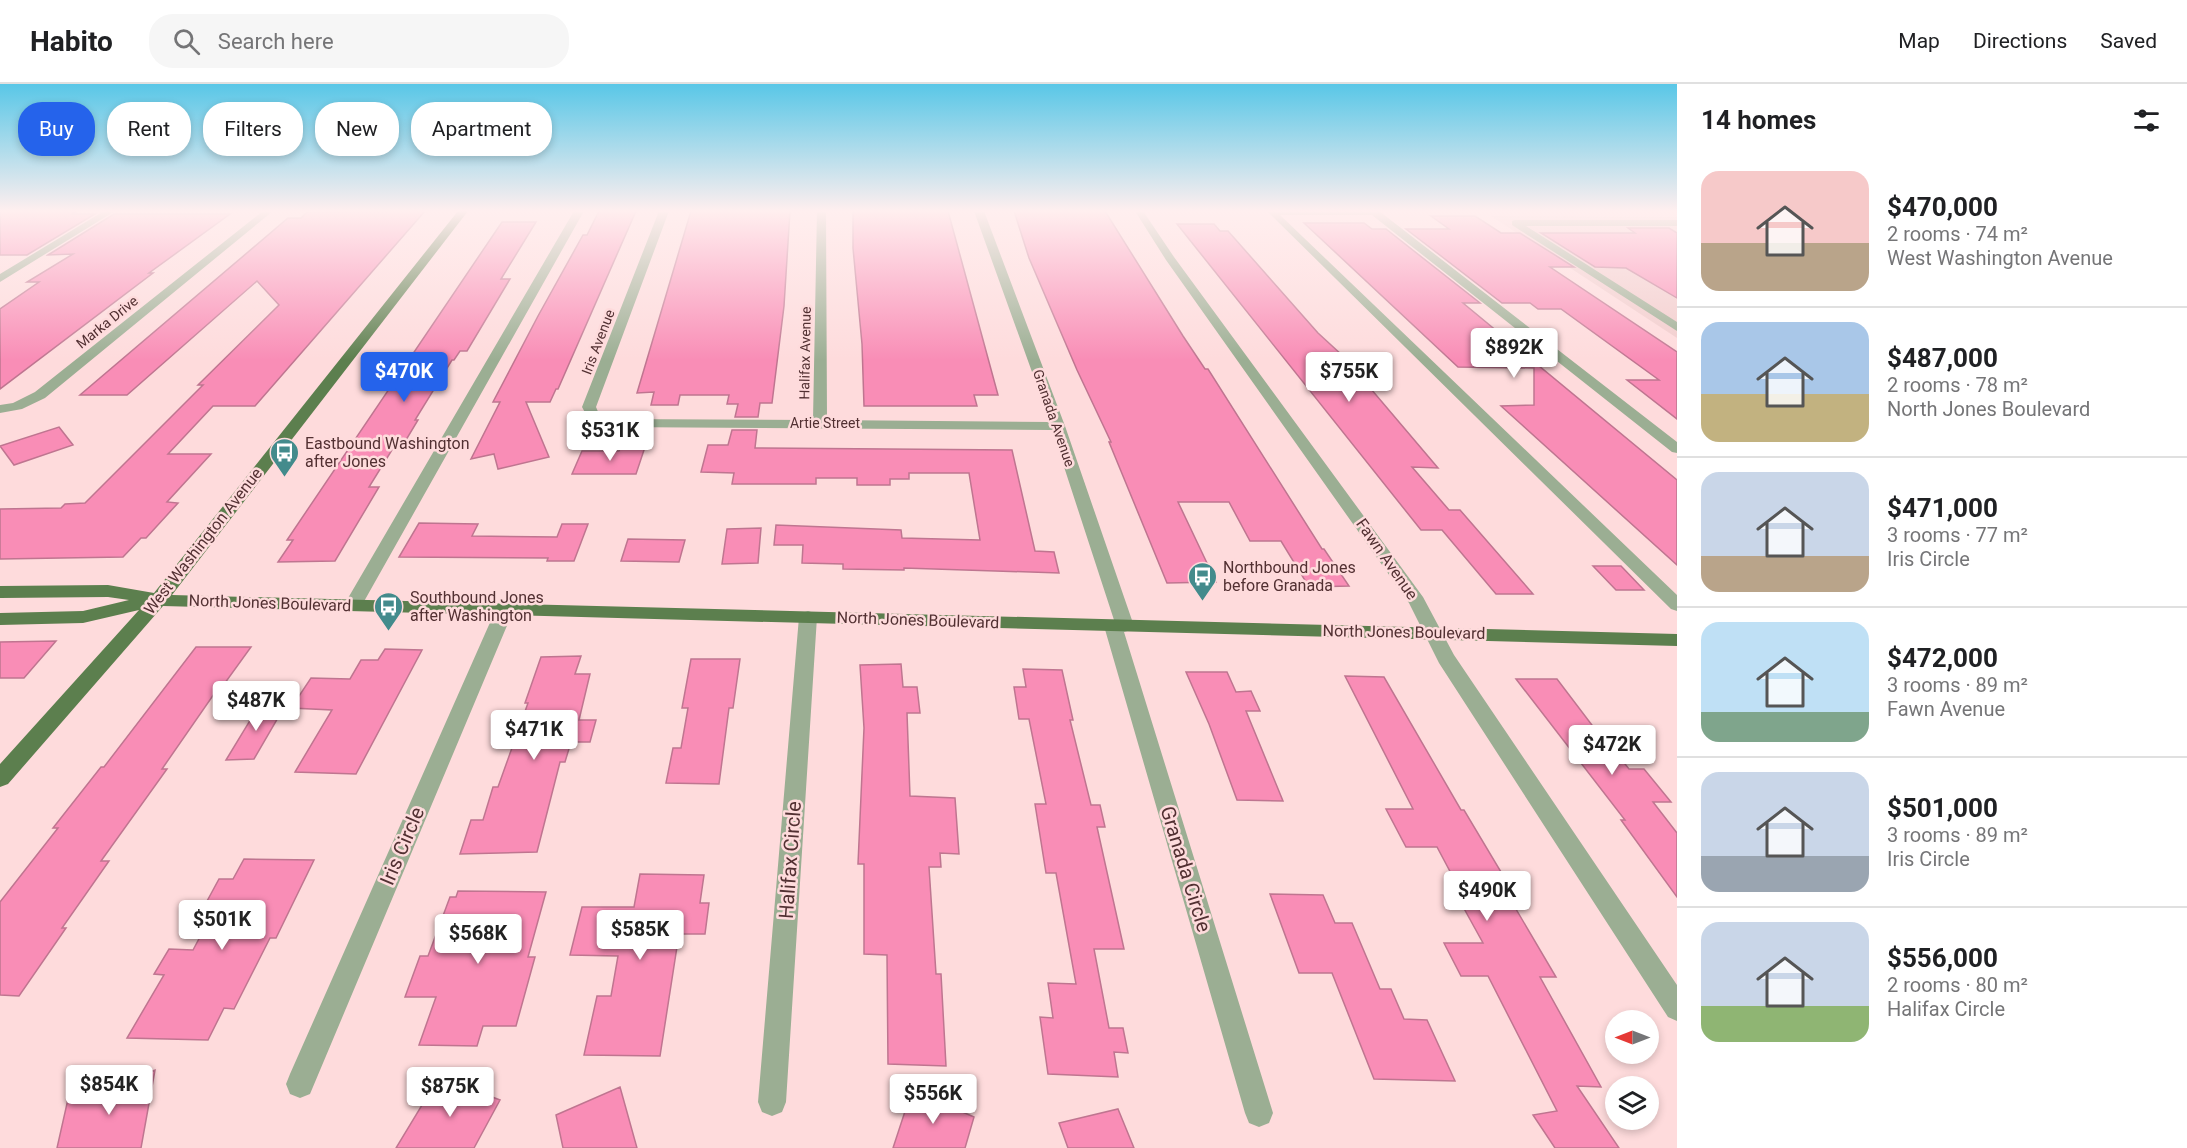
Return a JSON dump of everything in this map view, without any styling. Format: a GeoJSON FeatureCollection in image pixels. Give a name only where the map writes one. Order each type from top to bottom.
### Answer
{"type":"FeatureCollection","features":[{"type":"Feature","properties":{"kind":"main road","name":"West Washington Avenue"},"geometry":{"type":"LineString","coordinates":[[0,778],[158,600],[424,261]]}},
{"type":"Feature","properties":{"kind":"main road","name":"North Jones Boulevard"},"geometry":{"type":"LineString","coordinates":[[0,592],[108,591],[158,600],[1677,640]]}},
{"type":"Feature","properties":{"kind":"main road","name":"North Jones Boulevard"},"geometry":{"type":"LineString","coordinates":[[0,619],[83,617],[158,600]]}},
{"type":"Feature","properties":{"kind":"street"},"geometry":{"type":"LineString","coordinates":[[0,279],[30,261]]}},
{"type":"Feature","properties":{"kind":"street","name":"Marka Drive"},"geometry":{"type":"LineString","coordinates":[[0,409],[17,406],[40,395],[206,261]]}},
{"type":"Feature","properties":{"kind":"street"},"geometry":{"type":"LineString","coordinates":[[353,605],[551,261]]}},
{"type":"Feature","properties":{"kind":"street","name":"Iris Avenue"},"geometry":{"type":"LineString","coordinates":[[594,417],[589,407],[645,261]]}},
{"type":"Feature","properties":{"kind":"street","name":"Halifax Avenue"},"geometry":{"type":"LineString","coordinates":[[820,423],[822,261]]}},
{"type":"Feature","properties":{"kind":"street","name":"Granada Avenue"},"geometry":{"type":"LineString","coordinates":[[997,261],[1058,426],[1119,626]]}},
{"type":"Feature","properties":{"kind":"street","name":"Fawn Avenue"},"geometry":{"type":"LineString","coordinates":[[1172,261],[1417,601],[1446,658],[1677,1008]]}},
{"type":"Feature","properties":{"kind":"street"},"geometry":{"type":"LineString","coordinates":[[1322,261],[1677,605]]}},
{"type":"Feature","properties":{"kind":"street"},"geometry":{"type":"LineString","coordinates":[[1437,261],[1677,449]]}},
{"type":"Feature","properties":{"kind":"street"},"geometry":{"type":"LineString","coordinates":[[1574,261],[1677,327]]}},
{"type":"Feature","properties":{"kind":"street","name":"Artie Street"},"geometry":{"type":"LineString","coordinates":[[594,417],[611,423],[1058,426]]}},
{"type":"Feature","properties":{"kind":"street","name":"Iris Circle"},"geometry":{"type":"LineString","coordinates":[[300,1084],[505,609]]}},
{"type":"Feature","properties":{"kind":"street","name":"Halifax Circle"},"geometry":{"type":"LineString","coordinates":[[772,1102],[808,617]]}},
{"type":"Feature","properties":{"kind":"street","name":"Granada Circle"},"geometry":{"type":"LineString","coordinates":[[1119,626],[1259,1113]]}},
{"type":"Feature","properties":{"kind":"shaded area"},"geometry":{"type":"Polygon","coordinates":[[[1559,261],[1677,261],[1677,338],[1559,261]]]}},
{"type":"Feature","properties":{"kind":"building"},"geometry":{"type":"Polygon","coordinates":[[[62,261],[166,261],[149,273],[153,273],[0,389],[0,309],[39,282],[27,282],[62,261]]]}},
{"type":"Feature","properties":{"kind":"building"},"geometry":{"type":"Polygon","coordinates":[[[238,261],[382,261],[255,406],[213,406],[168,454],[211,454],[167,502],[178,503],[146,538],[141,538],[123,557],[0,559],[0,509],[61,508],[65,504],[85,503],[203,385],[198,385],[279,305],[257,281],[127,395],[80,395],[238,261]]]}},
{"type":"Feature","properties":{"kind":"building"},"geometry":{"type":"Polygon","coordinates":[[[476,261],[512,261],[501,279],[510,279],[467,351],[460,351],[452,360],[415,420],[418,420],[403,445],[395,445],[369,487],[379,487],[335,561],[278,562],[293,540],[287,540],[476,261]]]}},
{"type":"Feature","properties":{"kind":"building"},"geometry":{"type":"Polygon","coordinates":[[[569,261],[614,261],[558,389],[550,402],[526,402],[549,457],[498,469],[494,454],[471,459],[500,402],[493,402],[569,261]]]}},
{"type":"Feature","properties":{"kind":"building"},"geometry":{"type":"Polygon","coordinates":[[[676,261],[787,261],[784,306],[772,403],[760,403],[758,417],[735,417],[738,404],[727,404],[729,395],[680,395],[678,405],[651,405],[654,392],[637,393],[676,261]]]}},
{"type":"Feature","properties":{"kind":"building"},"geometry":{"type":"Polygon","coordinates":[[[854,261],[961,261],[998,395],[974,395],[977,406],[864,406],[862,344],[854,261]]]}},
{"type":"Feature","properties":{"kind":"building"},"geometry":{"type":"Polygon","coordinates":[[[1030,261],[1136,261],[1322,549],[1349,586],[1309,587],[1281,541],[1250,541],[1229,502],[1178,502],[1216,582],[1167,583],[1109,442],[1111,442],[1030,261]]]}},
{"type":"Feature","properties":{"kind":"building"},"geometry":{"type":"Polygon","coordinates":[[[1206,261],[1254,261],[1318,333],[1343,356],[1438,468],[1412,467],[1449,510],[1460,510],[1533,594],[1496,594],[1442,530],[1421,530],[1206,261]]]}},
{"type":"Feature","properties":{"kind":"building"},"geometry":{"type":"Polygon","coordinates":[[[1344,261],[1426,261],[1480,303],[1463,303],[1677,480],[1677,565],[1501,406],[1534,405],[1534,368],[1458,367],[1344,261]]]}},
{"type":"Feature","properties":{"kind":"building"},"geometry":{"type":"Polygon","coordinates":[[[1447,261],[1564,261],[1574,267],[1550,267],[1677,352],[1677,419],[1627,380],[1659,380],[1561,309],[1538,309],[1530,303],[1502,303],[1447,261]]]}},
{"type":"Feature","properties":{"kind":"building"},"geometry":{"type":"Polygon","coordinates":[[[1585,261],[1677,261],[1677,298],[1626,268],[1595,267],[1585,261]]]}},
{"type":"Feature","properties":{"kind":"building"},"geometry":{"type":"Polygon","coordinates":[[[59,427],[73,445],[14,465],[0,446],[59,427]]]}},
{"type":"Feature","properties":{"kind":"building"},"geometry":{"type":"Polygon","coordinates":[[[732,430],[757,430],[755,448],[1012,450],[1035,551],[1054,552],[1059,573],[904,568],[904,570],[843,569],[843,564],[802,563],[803,545],[774,545],[776,525],[901,530],[902,538],[980,540],[969,473],[909,473],[909,479],[890,479],[890,485],[857,485],[857,478],[816,478],[816,484],[732,484],[734,473],[701,472],[708,445],[728,445],[732,430]]]}},
{"type":"Feature","properties":{"kind":"building"},"geometry":{"type":"Polygon","coordinates":[[[621,446],[645,447],[636,474],[572,474],[582,451],[619,451],[621,446]]]}},
{"type":"Feature","properties":{"kind":"building"},"geometry":{"type":"Polygon","coordinates":[[[419,523],[478,524],[472,536],[557,537],[562,524],[588,524],[574,561],[547,561],[548,558],[399,557],[419,523]]]}},
{"type":"Feature","properties":{"kind":"building"},"geometry":{"type":"Polygon","coordinates":[[[761,528],[758,563],[722,564],[727,529],[761,528]]]}},
{"type":"Feature","properties":{"kind":"building"},"geometry":{"type":"Polygon","coordinates":[[[628,539],[685,540],[679,562],[621,561],[628,539]]]}},
{"type":"Feature","properties":{"kind":"building"},"geometry":{"type":"Polygon","coordinates":[[[1593,566],[1621,566],[1644,590],[1616,590],[1593,566]]]}},
{"type":"Feature","properties":{"kind":"building"},"geometry":{"type":"Polygon","coordinates":[[[56,641],[24,678],[0,678],[0,642],[56,641]]]}},
{"type":"Feature","properties":{"kind":"building"},"geometry":{"type":"Polygon","coordinates":[[[196,647],[251,647],[217,694],[214,694],[162,769],[167,769],[101,861],[109,861],[62,928],[66,928],[19,996],[0,995],[0,902],[58,828],[53,828],[101,767],[104,767],[196,647]]]}},
{"type":"Feature","properties":{"kind":"building"},"geometry":{"type":"Polygon","coordinates":[[[385,649],[422,650],[356,774],[295,772],[332,710],[291,708],[311,678],[350,679],[361,660],[378,660],[385,649]]]}},
{"type":"Feature","properties":{"kind":"building"},"geometry":{"type":"Polygon","coordinates":[[[581,656],[575,674],[590,674],[579,720],[596,720],[590,742],[571,742],[565,762],[560,762],[537,852],[460,854],[471,820],[483,820],[493,787],[498,787],[528,703],[525,703],[541,657],[581,656]]]}},
{"type":"Feature","properties":{"kind":"building"},"geometry":{"type":"Polygon","coordinates":[[[691,659],[740,659],[733,708],[729,708],[719,784],[666,783],[673,748],[681,748],[688,708],[682,708],[691,659]]]}},
{"type":"Feature","properties":{"kind":"building"},"geometry":{"type":"Polygon","coordinates":[[[901,664],[903,687],[917,687],[920,713],[907,713],[910,796],[955,798],[959,854],[940,853],[941,867],[929,867],[936,974],[941,974],[946,1066],[888,1064],[887,955],[864,954],[864,864],[858,864],[864,728],[860,665],[901,664]]]}},
{"type":"Feature","properties":{"kind":"building"},"geometry":{"type":"Polygon","coordinates":[[[1023,669],[1062,670],[1073,720],[1070,720],[1091,805],[1100,805],[1105,827],[1097,827],[1124,949],[1094,949],[1109,1028],[1123,1028],[1128,1053],[1114,1052],[1118,1077],[1048,1074],[1040,1017],[1053,1018],[1048,983],[1076,984],[1056,873],[1046,873],[1035,804],[1046,804],[1029,719],[1019,719],[1014,687],[1026,687],[1023,669]]]}},
{"type":"Feature","properties":{"kind":"building"},"geometry":{"type":"Polygon","coordinates":[[[1186,672],[1227,672],[1236,692],[1251,691],[1260,711],[1246,711],[1283,801],[1237,800],[1209,724],[1186,672]]]}},
{"type":"Feature","properties":{"kind":"building"},"geometry":{"type":"Polygon","coordinates":[[[1345,676],[1384,677],[1461,810],[1464,810],[1507,882],[1500,882],[1556,977],[1540,977],[1601,1087],[1577,1086],[1619,1148],[1555,1148],[1533,1115],[1557,1111],[1488,976],[1461,976],[1444,943],[1483,943],[1456,894],[1462,894],[1437,847],[1406,847],[1386,809],[1413,809],[1345,676]]]}},
{"type":"Feature","properties":{"kind":"building"},"geometry":{"type":"Polygon","coordinates":[[[1516,679],[1557,679],[1604,741],[1607,741],[1629,769],[1644,769],[1671,802],[1653,802],[1677,833],[1677,897],[1621,820],[1625,820],[1516,679]]]}},
{"type":"Feature","properties":{"kind":"building"},"geometry":{"type":"Polygon","coordinates":[[[260,704],[286,704],[254,759],[226,760],[260,704]]]}},
{"type":"Feature","properties":{"kind":"building"},"geometry":{"type":"Polygon","coordinates":[[[244,859],[314,860],[276,938],[270,938],[234,1009],[224,1008],[208,1040],[127,1038],[164,975],[154,974],[169,949],[193,950],[218,903],[206,903],[219,879],[233,879],[244,859]]]}},
{"type":"Feature","properties":{"kind":"building"},"geometry":{"type":"Polygon","coordinates":[[[640,874],[704,875],[700,903],[709,903],[705,934],[679,934],[660,1056],[584,1055],[597,996],[611,996],[618,956],[570,955],[582,907],[634,907],[640,874]]]}},
{"type":"Feature","properties":{"kind":"building"},"geometry":{"type":"Polygon","coordinates":[[[458,891],[546,892],[528,957],[535,957],[516,1026],[483,1026],[477,1046],[419,1045],[436,997],[405,997],[420,956],[428,956],[450,897],[456,897],[458,891]]]}},
{"type":"Feature","properties":{"kind":"building"},"geometry":{"type":"Polygon","coordinates":[[[1270,894],[1323,895],[1335,923],[1352,923],[1380,989],[1391,989],[1404,1019],[1427,1020],[1455,1081],[1374,1079],[1332,973],[1299,973],[1270,894]]]}},
{"type":"Feature","properties":{"kind":"building"},"geometry":{"type":"Polygon","coordinates":[[[155,1070],[141,1148],[57,1148],[68,1099],[155,1070]]]}},
{"type":"Feature","properties":{"kind":"building"},"geometry":{"type":"Polygon","coordinates":[[[439,1077],[500,1100],[474,1148],[396,1148],[439,1077]]]}},
{"type":"Feature","properties":{"kind":"building"},"geometry":{"type":"Polygon","coordinates":[[[620,1087],[637,1148],[563,1148],[556,1115],[620,1087]]]}},
{"type":"Feature","properties":{"kind":"building"},"geometry":{"type":"Polygon","coordinates":[[[912,1090],[974,1117],[965,1148],[893,1148],[912,1090]]]}},
{"type":"Feature","properties":{"kind":"building"},"geometry":{"type":"Polygon","coordinates":[[[1118,1109],[1134,1148],[1068,1148],[1059,1123],[1118,1109]]]}},
{"type":"Feature","properties":{"kind":"place","name":"Eastbound Washington after Jones"},"geometry":{"type":"Point","coordinates":[284,478]}},
{"type":"Feature","properties":{"kind":"place","name":"Northbound Jones before Granada"},"geometry":{"type":"Point","coordinates":[1202,602]}},
{"type":"Feature","properties":{"kind":"place","name":"Southbound Jones after Washington"},"geometry":{"type":"Point","coordinates":[389,632]}}]}
